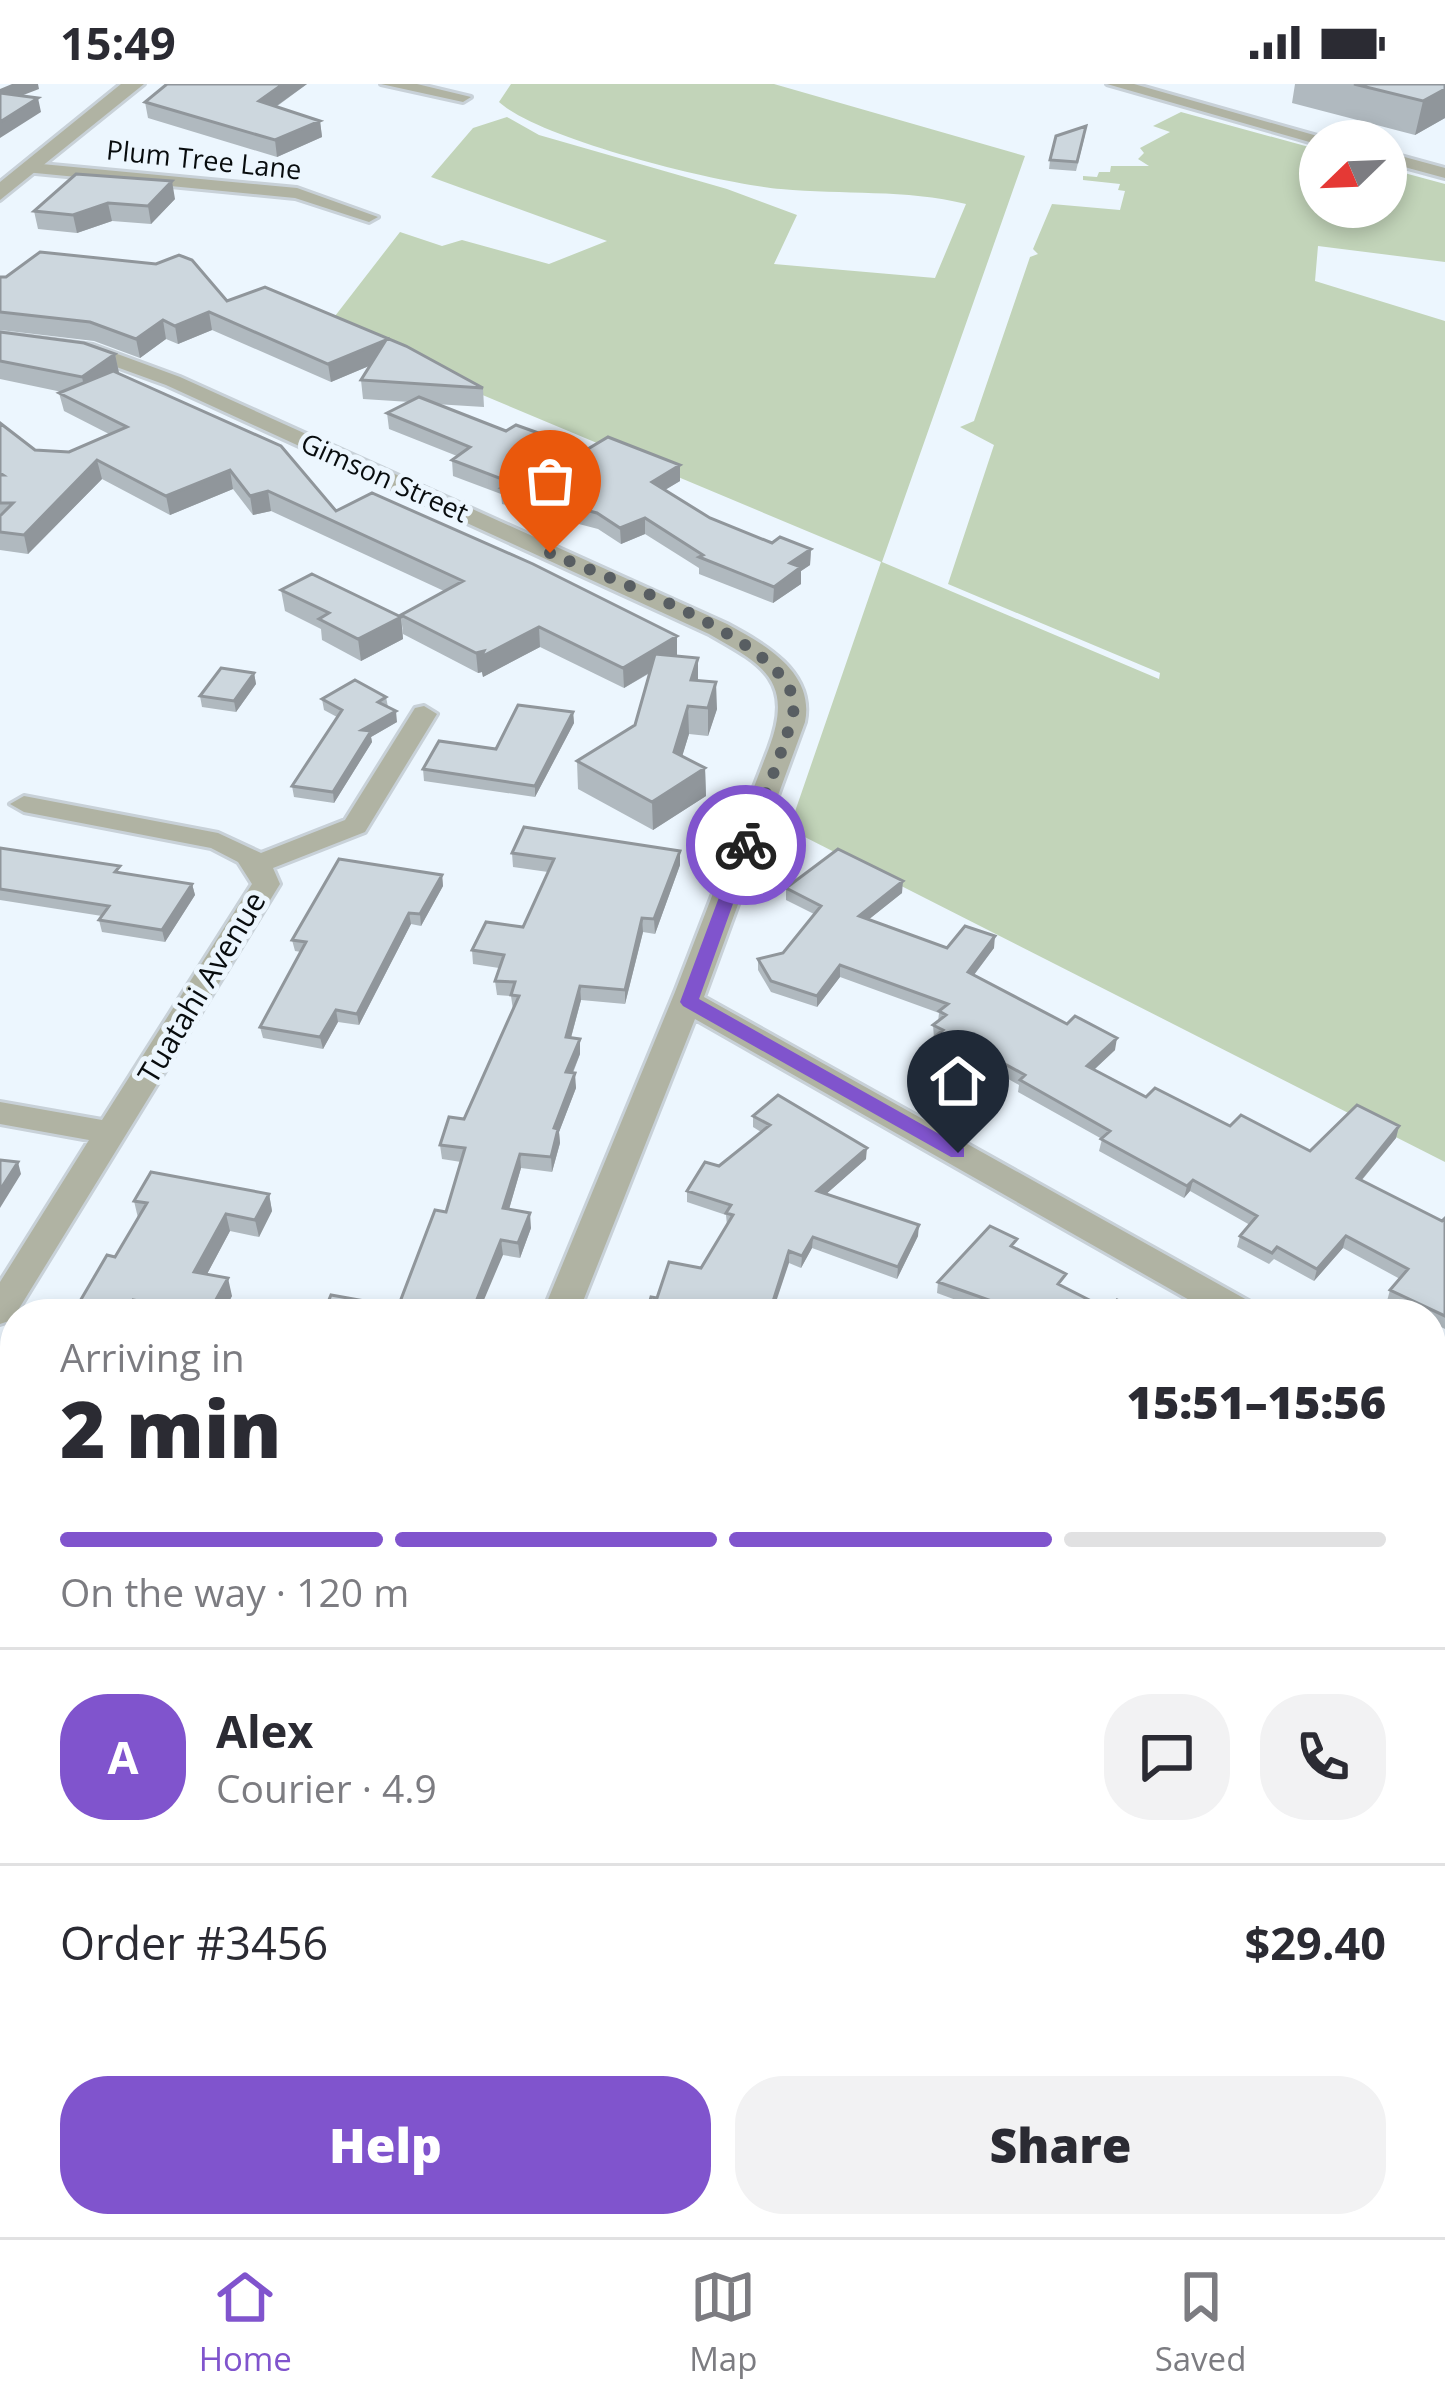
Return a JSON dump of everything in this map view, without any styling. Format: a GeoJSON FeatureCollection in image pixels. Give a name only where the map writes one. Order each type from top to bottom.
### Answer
{"type":"FeatureCollection","features":[{"type":"Feature","properties":{"kind":"street"},"geometry":{"type":"LineString","coordinates":[[0,193],[134,84]]}},
{"type":"Feature","properties":{"kind":"street"},"geometry":{"type":"LineString","coordinates":[[389,84],[463,97]]}},
{"type":"Feature","properties":{"kind":"street"},"geometry":{"type":"LineString","coordinates":[[1115,84],[1299,134]]}},
{"type":"Feature","properties":{"kind":"street"},"geometry":{"type":"LineString","coordinates":[[1407,163],[1445,173]]}},
{"type":"Feature","properties":{"kind":"street","name":"Plum Tree Lane"},"geometry":{"type":"LineString","coordinates":[[31,168],[296,193],[369,217]]}},
{"type":"Feature","properties":{"kind":"street","name":"Gimson Street"},"geometry":{"type":"LineString","coordinates":[[0,339],[93,351],[129,363],[758,651],[785,677],[795,706],[689,1002],[566,1299]]}},
{"type":"Feature","properties":{"kind":"street"},"geometry":{"type":"LineString","coordinates":[[260,864],[355,826],[424,714]]}},
{"type":"Feature","properties":{"kind":"street","name":"Tuatahi Avenue"},"geometry":{"type":"LineString","coordinates":[[7,1299],[266,884],[260,864],[242,849],[218,841],[24,804]]}},
{"type":"Feature","properties":{"kind":"street"},"geometry":{"type":"LineString","coordinates":[[689,1002],[1216,1299]]}},
{"type":"Feature","properties":{"kind":"street"},"geometry":{"type":"LineString","coordinates":[[0,1113],[111,1133]]}},
{"type":"Feature","properties":{"kind":"green space"},"geometry":{"type":"Polygon","coordinates":[[[511,84],[774,84],[1025,156],[882,562],[1159,679],[1160,673],[948,584],[994,445],[960,427],[974,421],[1030,257],[1038,254],[1033,249],[1052,204],[1120,210],[1125,191],[1118,190],[1120,184],[1083,180],[1083,176],[1097,177],[1099,172],[1110,172],[1111,166],[1149,166],[1138,159],[1144,153],[1140,148],[1170,132],[1153,126],[1181,112],[1299,144],[1299,228],[1407,228],[1407,174],[1445,184],[1445,262],[1318,246],[1315,281],[1445,321],[1445,1162],[789,829],[881,562],[325,329],[400,232],[442,246],[462,240],[549,264],[607,241],[431,177],[473,128],[507,117],[539,135],[727,189],[797,215],[774,264],[935,278],[966,204],[897,194],[781,189],[718,179],[591,145],[552,131],[499,102],[511,84]]]}},
{"type":"Feature","properties":{"kind":"building"},"geometry":{"type":"Polygon","coordinates":[[[167,84],[283,84],[259,101],[320,121],[275,140],[145,102],[167,84]]]}},
{"type":"Feature","properties":{"kind":"building"},"geometry":{"type":"Polygon","coordinates":[[[1354,84],[1445,84],[1445,89],[1423,101],[1354,84]]]}},
{"type":"Feature","properties":{"kind":"building"},"geometry":{"type":"Polygon","coordinates":[[[0,93],[38,98],[0,122],[0,93]]]}},
{"type":"Feature","properties":{"kind":"building"},"geometry":{"type":"Polygon","coordinates":[[[1086,126],[1077,162],[1050,160],[1056,136],[1086,126]]]}},
{"type":"Feature","properties":{"kind":"building"},"geometry":{"type":"Polygon","coordinates":[[[76,174],[172,181],[148,206],[108,203],[73,215],[34,211],[76,174]]]}},
{"type":"Feature","properties":{"kind":"building"},"geometry":{"type":"Polygon","coordinates":[[[40,252],[156,264],[179,255],[192,260],[227,301],[265,287],[406,346],[483,388],[361,380],[386,340],[328,364],[209,312],[175,326],[163,320],[136,339],[90,322],[0,312],[0,277],[40,252]]]}},
{"type":"Feature","properties":{"kind":"building"},"geometry":{"type":"Polygon","coordinates":[[[0,332],[84,343],[115,354],[82,377],[0,361],[0,332]]]}},
{"type":"Feature","properties":{"kind":"building"},"geometry":{"type":"Polygon","coordinates":[[[113,371],[281,446],[336,511],[372,493],[533,564],[677,636],[623,668],[539,627],[481,657],[484,651],[476,653],[401,615],[463,581],[268,491],[250,496],[230,470],[166,496],[97,460],[24,535],[0,532],[0,516],[13,503],[0,503],[0,423],[35,450],[69,452],[127,427],[59,393],[113,371]]]}},
{"type":"Feature","properties":{"kind":"building"},"geometry":{"type":"Polygon","coordinates":[[[419,397],[506,431],[516,425],[586,450],[608,437],[680,465],[652,482],[710,518],[772,543],[780,537],[811,549],[790,563],[801,567],[774,587],[699,557],[703,555],[645,518],[620,528],[597,513],[501,488],[510,482],[452,460],[470,447],[387,413],[419,397]]]}},
{"type":"Feature","properties":{"kind":"building"},"geometry":{"type":"Polygon","coordinates":[[[312,574],[401,617],[358,639],[319,619],[329,613],[281,590],[312,574]]]}},
{"type":"Feature","properties":{"kind":"building"},"geometry":{"type":"Polygon","coordinates":[[[655,654],[698,658],[691,680],[716,682],[708,708],[688,706],[674,752],[705,768],[652,802],[577,761],[635,725],[655,654]]]}},
{"type":"Feature","properties":{"kind":"building"},"geometry":{"type":"Polygon","coordinates":[[[221,668],[254,673],[234,701],[200,696],[221,668]]]}},
{"type":"Feature","properties":{"kind":"building"},"geometry":{"type":"Polygon","coordinates":[[[355,680],[386,697],[378,702],[396,711],[362,730],[371,731],[333,792],[292,786],[342,710],[322,699],[355,680]]]}},
{"type":"Feature","properties":{"kind":"building"},"geometry":{"type":"Polygon","coordinates":[[[518,705],[573,712],[535,786],[423,769],[439,741],[496,749],[518,705]]]}},
{"type":"Feature","properties":{"kind":"building"},"geometry":{"type":"Polygon","coordinates":[[[524,827],[680,851],[654,919],[642,918],[625,990],[580,986],[566,1037],[580,1039],[566,1072],[575,1073],[554,1128],[558,1129],[551,1157],[520,1154],[503,1208],[530,1213],[518,1243],[501,1240],[477,1299],[401,1299],[435,1210],[446,1212],[465,1148],[440,1145],[449,1117],[464,1119],[519,996],[511,995],[515,982],[495,981],[504,955],[472,950],[486,922],[523,927],[554,859],[512,853],[524,827]]]}},
{"type":"Feature","properties":{"kind":"building"},"geometry":{"type":"Polygon","coordinates":[[[0,848],[120,866],[115,872],[192,884],[162,930],[99,920],[109,906],[0,889],[0,848]]]}},
{"type":"Feature","properties":{"kind":"building"},"geometry":{"type":"Polygon","coordinates":[[[838,849],[903,881],[859,916],[947,948],[965,926],[995,936],[968,972],[1067,1024],[1075,1016],[1117,1038],[1087,1066],[1146,1097],[1155,1088],[1230,1126],[1241,1115],[1310,1151],[1357,1105],[1399,1126],[1357,1178],[1442,1221],[1445,1218],[1445,1299],[1409,1299],[1390,1290],[1408,1269],[1346,1236],[1317,1269],[1277,1247],[1272,1253],[1240,1236],[1257,1216],[1193,1180],[1187,1186],[1101,1139],[1110,1131],[1020,1080],[1025,1075],[972,1046],[950,1065],[921,1048],[943,1030],[933,1025],[946,1015],[939,1011],[948,1004],[840,965],[817,996],[771,981],[758,959],[783,953],[821,906],[786,888],[838,849]]]}},
{"type":"Feature","properties":{"kind":"building"},"geometry":{"type":"Polygon","coordinates":[[[339,859],[442,875],[420,914],[409,913],[357,1014],[336,1010],[320,1037],[260,1027],[306,942],[292,940],[339,859]]]}},
{"type":"Feature","properties":{"kind":"building"},"geometry":{"type":"Polygon","coordinates":[[[778,1095],[867,1148],[817,1191],[919,1225],[898,1267],[813,1237],[802,1256],[789,1251],[774,1299],[650,1299],[657,1298],[669,1262],[701,1268],[733,1215],[726,1213],[731,1205],[687,1191],[705,1162],[719,1166],[770,1125],[753,1116],[778,1095]]]}},
{"type":"Feature","properties":{"kind":"building"},"geometry":{"type":"Polygon","coordinates":[[[0,1160],[18,1162],[0,1190],[0,1160]]]}},
{"type":"Feature","properties":{"kind":"building"},"geometry":{"type":"Polygon","coordinates":[[[151,1172],[269,1194],[255,1220],[226,1214],[194,1272],[228,1278],[216,1299],[81,1299],[107,1255],[115,1257],[147,1203],[134,1201],[151,1172]]]}},
{"type":"Feature","properties":{"kind":"building"},"geometry":{"type":"Polygon","coordinates":[[[990,1226],[1017,1239],[1011,1246],[1066,1274],[1058,1284],[1087,1299],[986,1299],[938,1282],[990,1226]]]}},
{"type":"Feature","properties":{"kind":"way so far"},"geometry":{"type":"LineString","coordinates":[[550,553],[718,629],[758,651],[785,677],[795,706],[746,845]]}},
{"type":"Feature","properties":{"kind":"route"},"geometry":{"type":"LineString","coordinates":[[746,845],[689,1002],[958,1153]]}}]}
